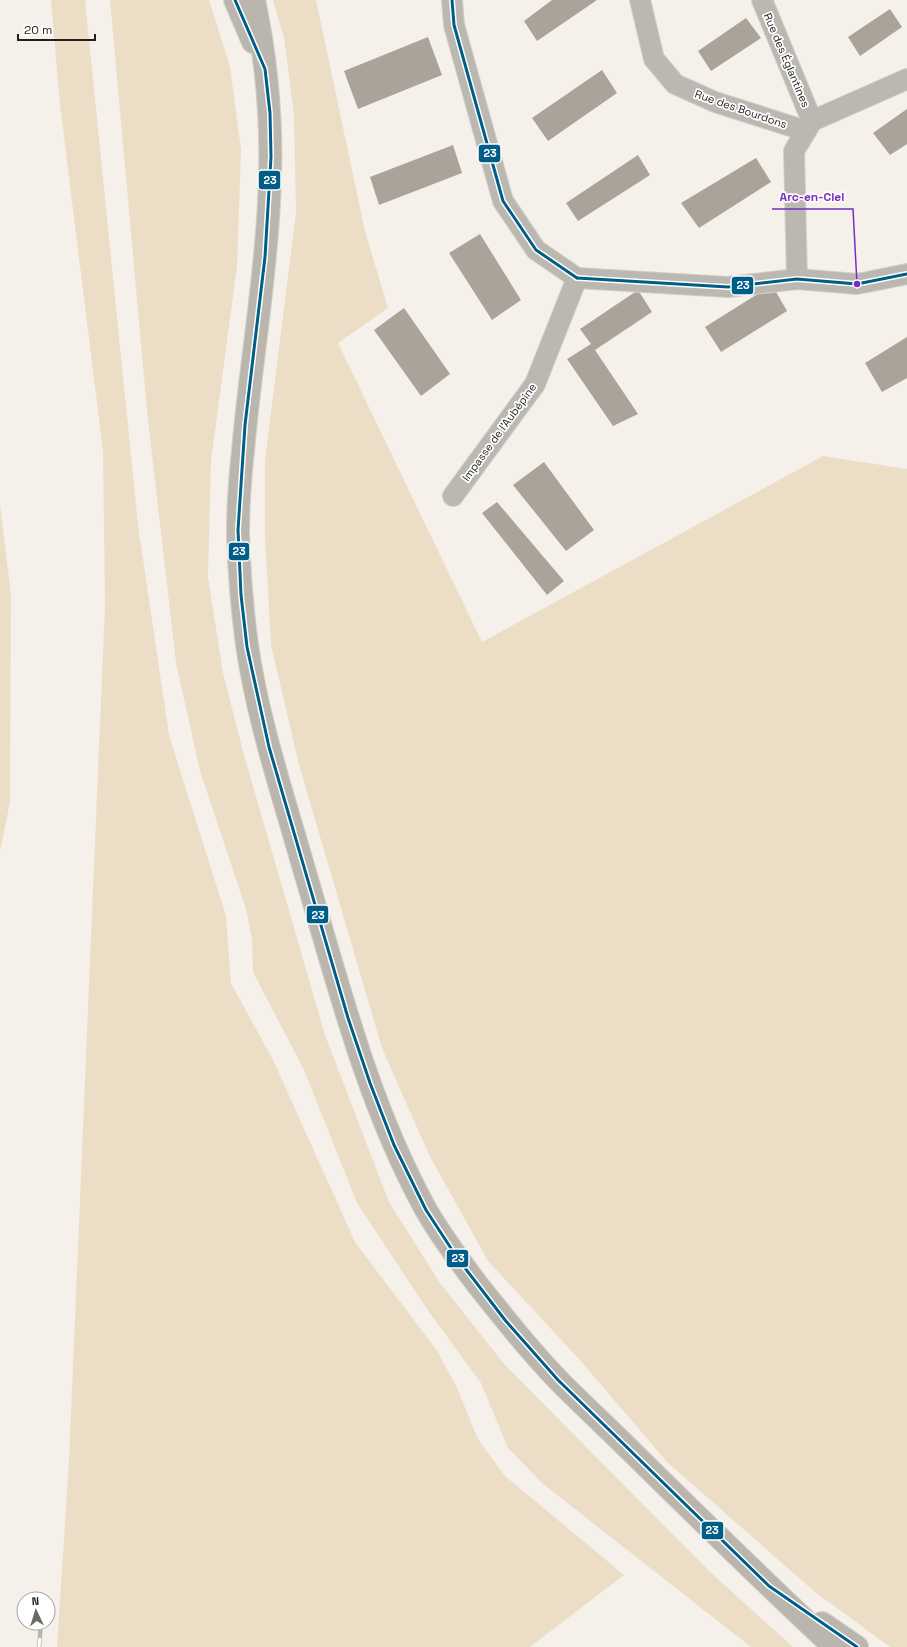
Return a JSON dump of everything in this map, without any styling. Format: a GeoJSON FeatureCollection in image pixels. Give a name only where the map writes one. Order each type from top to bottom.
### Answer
{"type":"FeatureCollection","features":[{"type":"Feature","properties":{"kind":"main road"},"geometry":{"type":"LineString","coordinates":[[236,0],[265,69]]}},
{"type":"Feature","properties":{"kind":"main road"},"geometry":{"type":"LineString","coordinates":[[254,0],[265,69],[270,113],[271,157],[269,204],[241,474],[238,530],[241,595],[247,647],[269,747],[348,1018],[370,1083],[394,1145],[426,1210],[458,1259],[505,1320],[558,1380],[769,1586],[834,1647]]}},
{"type":"Feature","properties":{"kind":"main road"},"geometry":{"type":"LineString","coordinates":[[769,1586],[857,1647]]}},
{"type":"Feature","properties":{"kind":"street"},"geometry":{"type":"LineString","coordinates":[[452,0],[454,25],[503,201],[536,250],[577,278],[728,287],[797,279],[857,284],[907,274]]}},
{"type":"Feature","properties":{"kind":"street","name":"Rue des Bourdons"},"geometry":{"type":"LineString","coordinates":[[640,0],[654,59],[675,84],[715,102],[809,126]]}},
{"type":"Feature","properties":{"kind":"street","name":"Rue des Églantines"},"geometry":{"type":"LineString","coordinates":[[762,0],[809,126]]}},
{"type":"Feature","properties":{"kind":"street"},"geometry":{"type":"LineString","coordinates":[[797,279],[794,151],[809,126],[907,79]]}},
{"type":"Feature","properties":{"kind":"street","name":"Impasse de l'Aubépine"},"geometry":{"type":"LineString","coordinates":[[453,496],[535,384],[577,278]]}},
{"type":"Feature","properties":{"kind":"shaded area"},"geometry":{"type":"Polygon","coordinates":[[[51,0],[85,0],[138,525],[169,735],[226,916],[231,983],[274,1062],[355,1242],[438,1352],[457,1388],[478,1439],[505,1476],[624,1575],[530,1647],[57,1647],[69,1460],[105,605],[103,451],[60,105],[51,0]]]}},
{"type":"Feature","properties":{"kind":"shaded area"},"geometry":{"type":"Polygon","coordinates":[[[110,0],[209,0],[230,66],[241,150],[237,266],[211,461],[208,577],[223,673],[244,755],[325,1035],[389,1202],[440,1283],[505,1365],[708,1570],[793,1647],[751,1647],[543,1484],[508,1448],[481,1383],[429,1312],[357,1203],[304,1070],[253,972],[252,940],[246,909],[200,771],[176,663],[147,411],[110,0]]]}},
{"type":"Feature","properties":{"kind":"shaded area"},"geometry":{"type":"Polygon","coordinates":[[[273,0],[316,0],[365,231],[388,308],[338,343],[482,642],[823,456],[907,469],[907,1647],[890,1647],[815,1592],[667,1462],[578,1358],[488,1261],[429,1155],[382,1048],[299,765],[271,645],[265,538],[265,460],[296,213],[294,115],[284,38],[273,0]]]}},
{"type":"Feature","properties":{"kind":"shaded area"},"geometry":{"type":"Polygon","coordinates":[[[0,504],[11,595],[10,802],[0,852],[0,504]]]}},
{"type":"Feature","properties":{"kind":"building"},"geometry":{"type":"Polygon","coordinates":[[[552,0],[597,0],[537,41],[524,21],[552,0]]]}},
{"type":"Feature","properties":{"kind":"building"},"geometry":{"type":"Polygon","coordinates":[[[890,9],[902,27],[860,56],[848,37],[890,9]]]}},
{"type":"Feature","properties":{"kind":"building"},"geometry":{"type":"Polygon","coordinates":[[[746,18],[761,38],[711,71],[698,51],[746,18]]]}},
{"type":"Feature","properties":{"kind":"building"},"geometry":{"type":"Polygon","coordinates":[[[428,37],[442,75],[358,109],[344,71],[428,37]]]}},
{"type":"Feature","properties":{"kind":"building"},"geometry":{"type":"Polygon","coordinates":[[[602,70],[617,93],[548,141],[532,118],[602,70]]]}},
{"type":"Feature","properties":{"kind":"building"},"geometry":{"type":"Polygon","coordinates":[[[907,109],[907,144],[890,155],[873,133],[907,109]]]}},
{"type":"Feature","properties":{"kind":"building"},"geometry":{"type":"Polygon","coordinates":[[[453,145],[462,173],[379,205],[370,177],[453,145]]]}},
{"type":"Feature","properties":{"kind":"building"},"geometry":{"type":"Polygon","coordinates":[[[638,155],[650,175],[578,221],[566,203],[638,155]]]}},
{"type":"Feature","properties":{"kind":"building"},"geometry":{"type":"Polygon","coordinates":[[[756,158],[771,182],[699,228],[681,203],[756,158]]]}},
{"type":"Feature","properties":{"kind":"building"},"geometry":{"type":"Polygon","coordinates":[[[480,234],[521,300],[492,320],[449,253],[480,234]]]}},
{"type":"Feature","properties":{"kind":"building"},"geometry":{"type":"Polygon","coordinates":[[[772,285],[787,311],[721,352],[705,327],[772,285]]]}},
{"type":"Feature","properties":{"kind":"building"},"geometry":{"type":"Polygon","coordinates":[[[638,290],[652,312],[595,350],[638,414],[613,426],[567,359],[591,344],[580,329],[638,290]]]}},
{"type":"Feature","properties":{"kind":"building"},"geometry":{"type":"Polygon","coordinates":[[[404,308],[450,374],[421,396],[374,330],[404,308]]]}},
{"type":"Feature","properties":{"kind":"building"},"geometry":{"type":"Polygon","coordinates":[[[907,337],[907,378],[882,392],[865,363],[907,337]]]}},
{"type":"Feature","properties":{"kind":"building"},"geometry":{"type":"Polygon","coordinates":[[[544,462],[594,530],[566,551],[513,485],[544,462]]]}},
{"type":"Feature","properties":{"kind":"building"},"geometry":{"type":"Polygon","coordinates":[[[497,502],[564,581],[547,595],[482,513],[497,502]]]}},
{"type":"Feature","properties":{"kind":"railway"},"geometry":{"type":"LineString","coordinates":[[39,1647],[40,1631]]}},
{"type":"Feature","properties":{"kind":"transit line","name":"23"},"geometry":{"type":"LineString","coordinates":[[235,0],[265,69],[270,113],[271,157],[265,257],[245,425],[238,530],[241,595],[247,647],[269,747],[348,1018],[370,1083],[394,1145],[426,1210],[458,1259],[505,1320],[558,1380],[769,1586],[857,1647]]}},
{"type":"Feature","properties":{"kind":"transit line","name":"23"},"geometry":{"type":"LineString","coordinates":[[452,0],[454,25],[503,201],[536,250],[577,278]]}},
{"type":"Feature","properties":{"kind":"transit line","name":"23"},"geometry":{"type":"LineString","coordinates":[[577,278],[728,287],[797,279],[857,284],[907,274]]}},
{"type":"Feature","properties":{"kind":"place","name":"Arc-en-Ciel"},"geometry":{"type":"Point","coordinates":[857,284]}}]}
